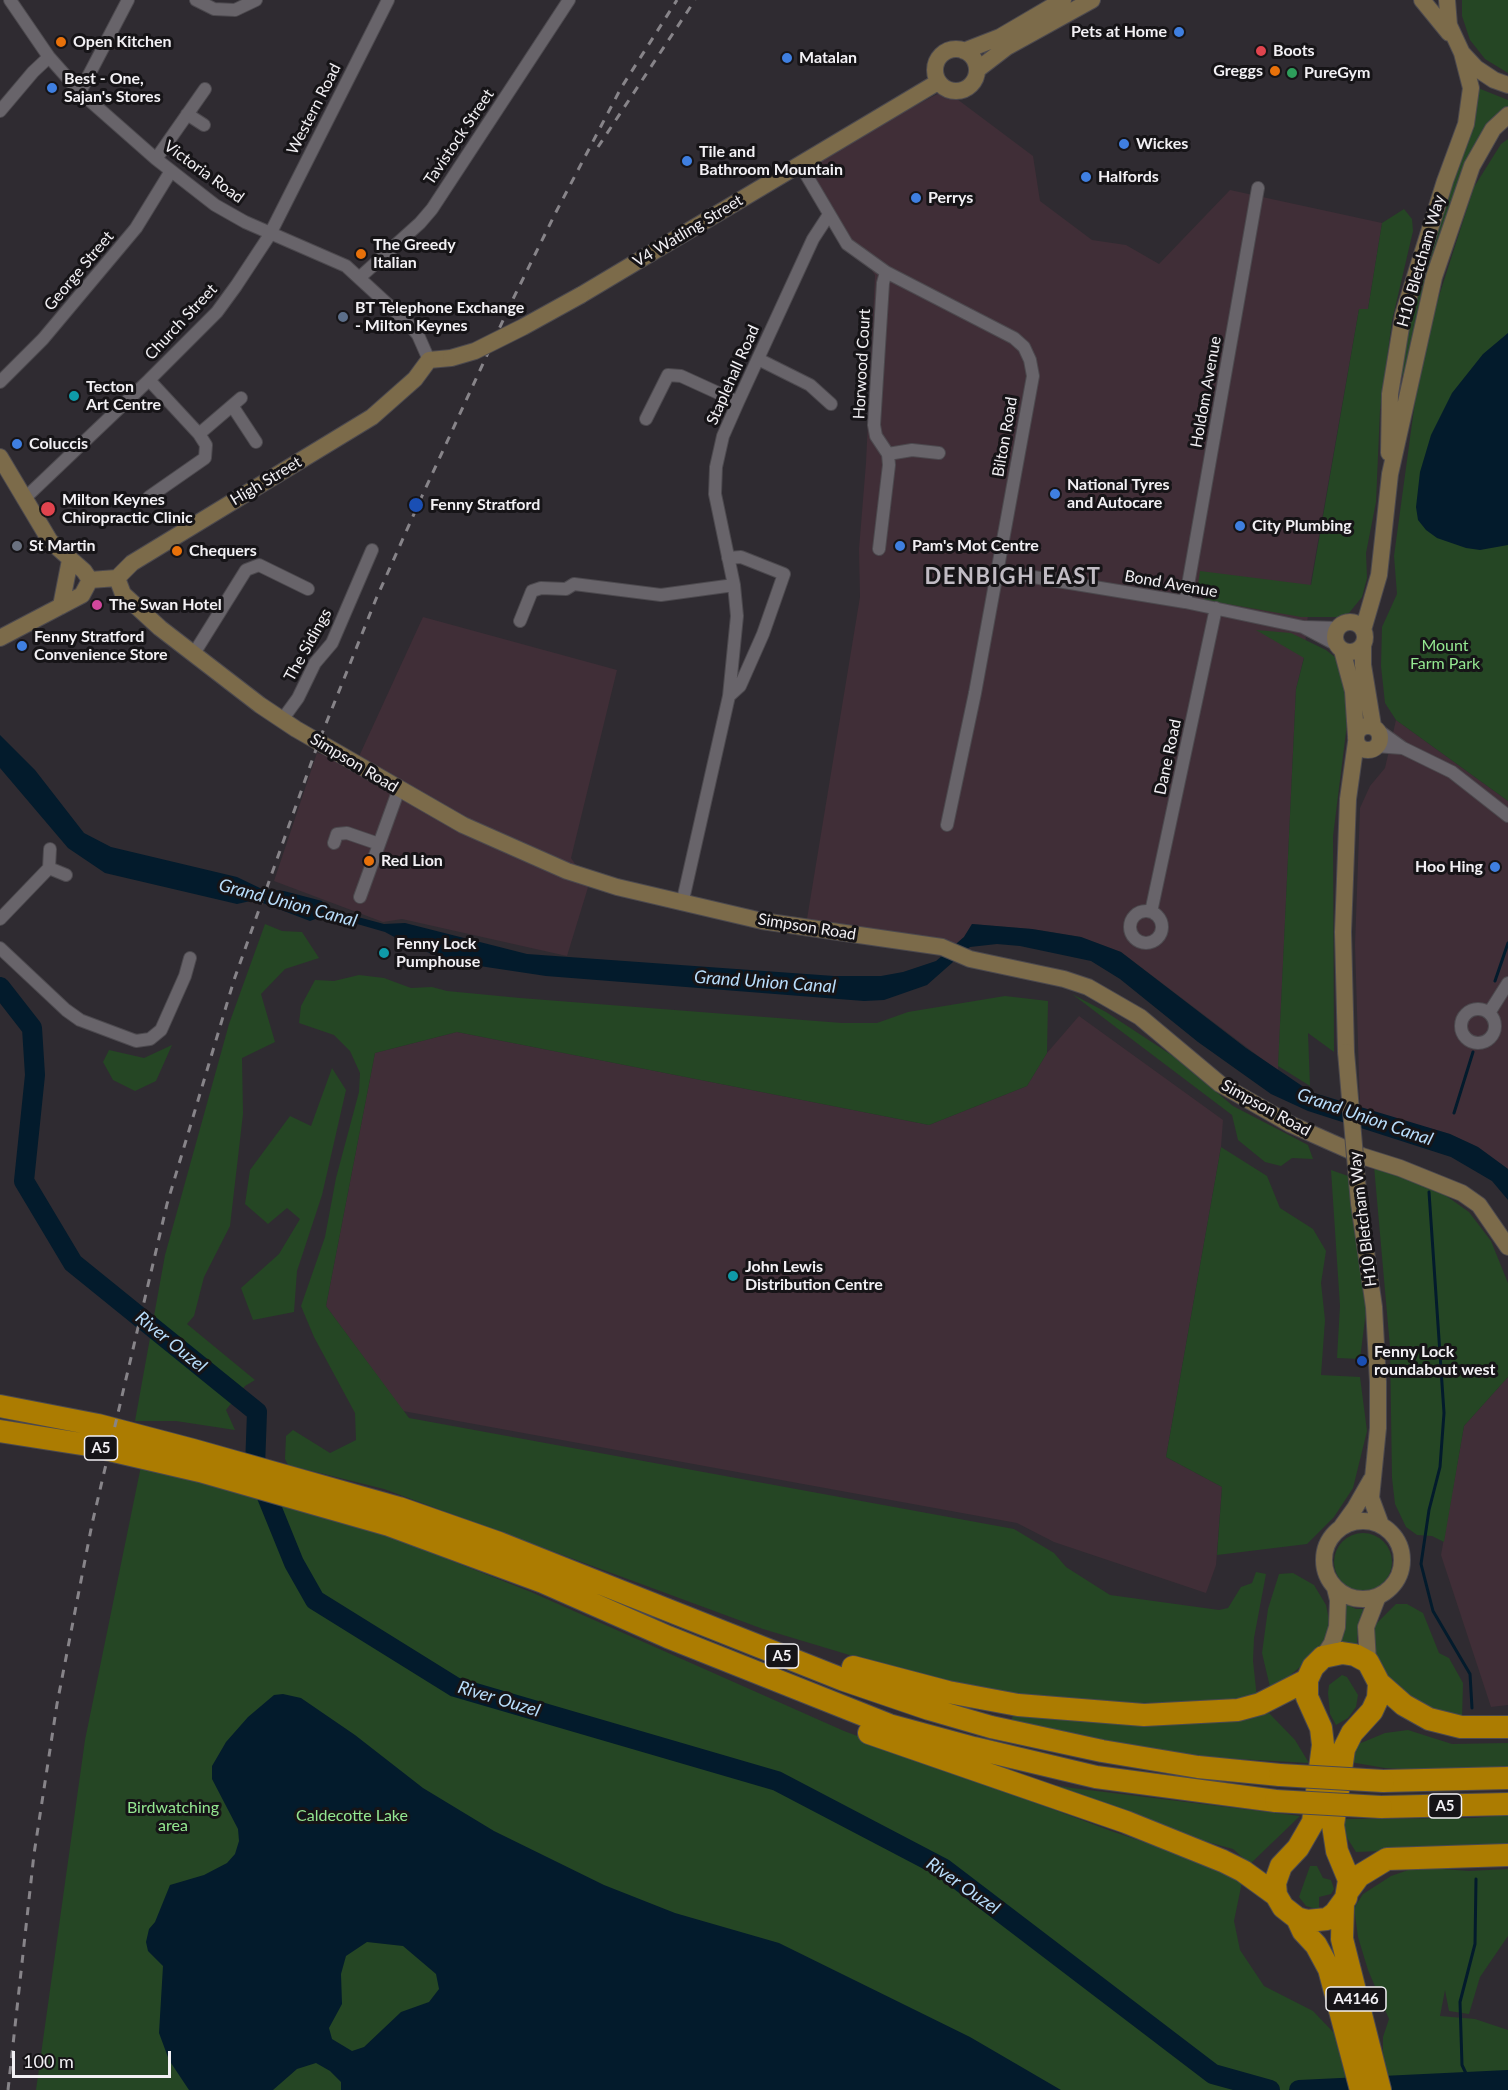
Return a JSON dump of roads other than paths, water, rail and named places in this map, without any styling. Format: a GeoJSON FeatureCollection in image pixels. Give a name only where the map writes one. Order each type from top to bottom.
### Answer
{"type":"FeatureCollection","features":[{"type":"Feature","properties":{"kind":"highway","name":"A5"},"geometry":{"type":"LineString","coordinates":[[0,1406],[98,1425],[197,1460],[302,1489],[399,1508],[499,1543],[854,1683],[991,1727],[1198,1767],[1383,1781],[1508,1778]]}},
{"type":"Feature","properties":{"kind":"highway","name":"A5"},"geometry":{"type":"LineString","coordinates":[[0,1431],[197,1460]]}},
{"type":"Feature","properties":{"kind":"highway","name":"A5"},"geometry":{"type":"LineString","coordinates":[[302,1489],[389,1525],[554,1587],[668,1637],[878,1720],[974,1748],[1096,1777],[1201,1793],[1276,1801],[1381,1807],[1508,1804]]}},
{"type":"Feature","properties":{"kind":"highway"},"geometry":{"type":"LineString","coordinates":[[668,1637],[731,1673],[858,1729],[1126,1822],[1259,1883],[1283,1907],[1297,1918],[1307,1921],[1327,1919],[1346,1898],[1364,1871],[1387,1858],[1508,1855]]}},
{"type":"Feature","properties":{"kind":"highway"},"geometry":{"type":"LineString","coordinates":[[747,1642],[787,1647],[880,1676],[1018,1705],[1144,1715],[1238,1710],[1284,1694],[1307,1680]]}},
{"type":"Feature","properties":{"kind":"highway"},"geometry":{"type":"LineString","coordinates":[[1259,1883],[1277,1874],[1285,1860],[1303,1842],[1313,1822],[1323,1745],[1321,1728],[1307,1697],[1307,1680],[1313,1668],[1323,1657],[1342,1653],[1355,1655],[1368,1662],[1379,1683],[1404,1705],[1429,1719],[1461,1727],[1508,1727]]}},
{"type":"Feature","properties":{"kind":"highway"},"geometry":{"type":"LineString","coordinates":[[1346,1898],[1349,1880],[1337,1851],[1333,1825],[1344,1749],[1352,1733],[1372,1711],[1378,1698],[1379,1683]]}},
{"type":"Feature","properties":{"kind":"highway","name":"A4146"},"geometry":{"type":"LineString","coordinates":[[1346,1898],[1342,1939],[1361,2055],[1360,2090]]}},
{"type":"Feature","properties":{"kind":"highway","name":"A4146"},"geometry":{"type":"LineString","coordinates":[[1297,1918],[1303,1931],[1324,1957],[1361,2055],[1380,2090]]}},
{"type":"Feature","properties":{"kind":"street","name":"Victoria Road"},"geometry":{"type":"LineString","coordinates":[[10,0],[50,57],[80,92],[156,159],[215,205],[346,266],[408,323],[418,335],[429,360]]}},
{"type":"Feature","properties":{"kind":"street"},"geometry":{"type":"LineString","coordinates":[[80,92],[128,0]]}},
{"type":"Feature","properties":{"kind":"street"},"geometry":{"type":"LineString","coordinates":[[196,0],[214,9],[235,9],[256,0]]}},
{"type":"Feature","properties":{"kind":"street","name":"Western Road"},"geometry":{"type":"LineString","coordinates":[[270,232],[388,0]]}},
{"type":"Feature","properties":{"kind":"street","name":"Tavistock Street"},"geometry":{"type":"LineString","coordinates":[[359,278],[420,223],[432,208],[569,0]]}},
{"type":"Feature","properties":{"kind":"street"},"geometry":{"type":"LineString","coordinates":[[964,51],[974,59],[977,70],[973,83],[962,91],[948,90],[938,82],[934,69],[940,56],[952,49],[964,51],[983,46],[1063,0]]}},
{"type":"Feature","properties":{"kind":"street"},"geometry":{"type":"LineString","coordinates":[[977,70],[1007,47],[1092,0]]}},
{"type":"Feature","properties":{"kind":"street"},"geometry":{"type":"LineString","coordinates":[[1422,0],[1476,68],[1508,85]]}},
{"type":"Feature","properties":{"kind":"street","name":"H10 Bletcham Way"},"geometry":{"type":"LineString","coordinates":[[1390,474],[1387,423],[1403,315],[1445,181],[1466,124],[1471,99],[1467,68],[1449,25],[1447,0]]}},
{"type":"Feature","properties":{"kind":"street"},"geometry":{"type":"LineString","coordinates":[[0,111],[33,72],[50,57]]}},
{"type":"Feature","properties":{"kind":"street","name":"V4 Watling Street"},"geometry":{"type":"LineString","coordinates":[[429,360],[451,358],[475,351],[524,327],[731,204],[801,166],[938,82]]}},
{"type":"Feature","properties":{"kind":"street"},"geometry":{"type":"LineString","coordinates":[[156,159],[205,89]]}},
{"type":"Feature","properties":{"kind":"street"},"geometry":{"type":"LineString","coordinates":[[187,114],[204,125]]}},
{"type":"Feature","properties":{"kind":"street","name":"H10 Bletcham Way"},"geometry":{"type":"LineString","coordinates":[[1381,1525],[1371,1498],[1371,1479],[1378,1428],[1374,1307],[1359,1203],[1346,1052],[1343,932],[1350,778],[1368,738],[1363,637],[1370,600],[1379,575],[1390,474],[1422,324],[1454,215],[1472,166],[1493,129],[1508,115]]}},
{"type":"Feature","properties":{"kind":"street","name":"Bilton Road"},"geometry":{"type":"LineString","coordinates":[[801,166],[828,216],[847,244],[886,272],[1014,338],[1024,347],[1034,376],[947,825]]}},
{"type":"Feature","properties":{"kind":"street","name":"George Street"},"geometry":{"type":"LineString","coordinates":[[0,382],[43,339],[136,228],[171,171]]}},
{"type":"Feature","properties":{"kind":"street","name":"Holdom Avenue"},"geometry":{"type":"LineString","coordinates":[[1185,602],[1258,188]]}},
{"type":"Feature","properties":{"kind":"street","name":"Staplehall Road"},"geometry":{"type":"LineString","coordinates":[[682,904],[729,696],[737,616],[734,585],[716,494],[716,467],[723,436],[738,402],[813,239],[828,216]]}},
{"type":"Feature","properties":{"kind":"street","name":"Church Street"},"geometry":{"type":"LineString","coordinates":[[24,499],[217,312],[270,232]]}},
{"type":"Feature","properties":{"kind":"street","name":"Horwood Court"},"geometry":{"type":"LineString","coordinates":[[886,272],[883,283],[874,425],[876,436],[888,454]]}},
{"type":"Feature","properties":{"kind":"street"},"geometry":{"type":"LineString","coordinates":[[758,359],[810,385],[831,404]]}},
{"type":"Feature","properties":{"kind":"street","name":"High Street"},"geometry":{"type":"LineString","coordinates":[[117,578],[132,563],[372,417],[415,379],[429,360]]}},
{"type":"Feature","properties":{"kind":"street"},"geometry":{"type":"LineString","coordinates":[[646,419],[668,375],[681,376],[738,402]]}},
{"type":"Feature","properties":{"kind":"street"},"geometry":{"type":"LineString","coordinates":[[149,380],[199,434],[206,445],[205,458],[149,496]]}},
{"type":"Feature","properties":{"kind":"street"},"geometry":{"type":"LineString","coordinates":[[199,434],[237,402],[256,442]]}},
{"type":"Feature","properties":{"kind":"street"},"geometry":{"type":"LineString","coordinates":[[879,549],[888,454],[912,450],[939,453]]}},
{"type":"Feature","properties":{"kind":"street"},"geometry":{"type":"LineString","coordinates":[[0,457],[50,541],[84,571],[90,580]]}},
{"type":"Feature","properties":{"kind":"street","name":"The Sidings"},"geometry":{"type":"LineString","coordinates":[[282,720],[298,698],[315,663],[332,643],[372,550]]}},
{"type":"Feature","properties":{"kind":"street","name":"Staplehall Road"},"geometry":{"type":"LineString","coordinates":[[728,558],[741,557],[784,574],[763,634],[740,686],[729,696]]}},
{"type":"Feature","properties":{"kind":"street"},"geometry":{"type":"LineString","coordinates":[[61,606],[70,560]]}},
{"type":"Feature","properties":{"kind":"street"},"geometry":{"type":"LineString","coordinates":[[194,655],[246,570],[259,565],[308,589]]}},
{"type":"Feature","properties":{"kind":"street","name":"Bond Avenue"},"geometry":{"type":"LineString","coordinates":[[997,571],[1185,602],[1303,627],[1342,625]]}},
{"type":"Feature","properties":{"kind":"street"},"geometry":{"type":"LineString","coordinates":[[90,580],[117,578]]}},
{"type":"Feature","properties":{"kind":"street","name":"Simpson Road"},"geometry":{"type":"LineString","coordinates":[[117,578],[123,594],[194,655],[282,720],[463,825],[567,871],[682,904],[762,921],[942,947],[970,959],[1064,979],[1088,987],[1140,1017],[1220,1084],[1290,1124],[1362,1156],[1400,1167],[1462,1193],[1479,1205],[1508,1247]]}},
{"type":"Feature","properties":{"kind":"street"},"geometry":{"type":"LineString","coordinates":[[0,638],[82,595],[90,580]]}},
{"type":"Feature","properties":{"kind":"street"},"geometry":{"type":"LineString","coordinates":[[520,621],[532,591],[541,588],[566,589],[574,584],[661,595],[734,585]]}},
{"type":"Feature","properties":{"kind":"street"},"geometry":{"type":"LineString","coordinates":[[1370,600],[1342,625],[1335,637],[1368,738],[1403,748],[1452,772],[1508,816]]}},
{"type":"Feature","properties":{"kind":"street","name":"Dane Road"},"geometry":{"type":"LineString","coordinates":[[1151,912],[1216,608]]}},
{"type":"Feature","properties":{"kind":"street"},"geometry":{"type":"LineString","coordinates":[[1340,648],[1351,652],[1363,637],[1358,624],[1342,625]]}},
{"type":"Feature","properties":{"kind":"street","name":"Bond Avenue"},"geometry":{"type":"LineString","coordinates":[[1303,627],[1340,648]]}},
{"type":"Feature","properties":{"kind":"street"},"geometry":{"type":"LineString","coordinates":[[360,897],[370,876],[399,789]]}},
{"type":"Feature","properties":{"kind":"street"},"geometry":{"type":"LineString","coordinates":[[334,843],[337,834],[347,833],[379,844]]}},
{"type":"Feature","properties":{"kind":"street"},"geometry":{"type":"LineString","coordinates":[[0,919],[49,868],[50,849]]}},
{"type":"Feature","properties":{"kind":"street"},"geometry":{"type":"LineString","coordinates":[[49,868],[66,875]]}},
{"type":"Feature","properties":{"kind":"street"},"geometry":{"type":"LineString","coordinates":[[0,948],[66,1010],[80,1020],[136,1041],[150,1039],[161,1030],[185,976],[190,958]]}},
{"type":"Feature","properties":{"kind":"street"},"geometry":{"type":"LineString","coordinates":[[1490,1013],[1505,992],[1508,983]]}},
{"type":"Feature","properties":{"kind":"street","name":"H10 Bletcham Way"},"geometry":{"type":"LineString","coordinates":[[1341,1527],[1355,1508],[1371,1479]]}},
{"type":"Feature","properties":{"kind":"street"},"geometry":{"type":"LineString","coordinates":[[1323,1657],[1332,1643],[1337,1627],[1338,1600],[1335,1588],[1328,1577],[1324,1559],[1329,1541],[1341,1527],[1361,1521],[1381,1525],[1397,1541],[1402,1562],[1395,1582],[1378,1596],[1366,1627],[1368,1662]]}},
{"type":"Feature","properties":{"kind":"street"},"geometry":{"type":"LineString","coordinates":[[1335,1588],[1355,1598],[1378,1596]]}},
{"type":"Feature","properties":{"kind":"water"},"geometry":{"type":"Polygon","coordinates":[[[1508,333],[1508,545],[1480,550],[1466,548],[1437,538],[1418,520],[1416,507],[1420,472],[1431,435],[1452,393],[1483,354],[1508,333]]]}},
{"type":"Feature","properties":{"kind":"water","name":"Grand Union Canal"},"geometry":{"type":"Polygon","coordinates":[[[0,735],[35,770],[84,833],[111,847],[237,877],[262,889],[284,891],[322,901],[328,909],[384,924],[405,923],[527,954],[834,976],[881,976],[903,972],[936,961],[964,937],[972,924],[1032,929],[1081,937],[1121,952],[1246,1048],[1311,1092],[1450,1134],[1478,1147],[1508,1169],[1508,1200],[1492,1181],[1451,1157],[1308,1111],[1271,1094],[1198,1042],[1120,979],[1091,961],[1020,946],[997,944],[970,947],[927,985],[884,1000],[864,1001],[546,976],[453,962],[409,945],[385,932],[326,915],[310,921],[255,900],[237,904],[105,873],[68,848],[0,768],[0,735]]]}},
{"type":"Feature","properties":{"kind":"water","name":"Caldecotte Lake"},"geometry":{"type":"Polygon","coordinates":[[[283,1694],[301,1698],[355,1735],[423,1788],[494,1831],[604,1885],[675,1913],[779,1943],[970,2037],[1061,2090],[341,2090],[341,2082],[330,2071],[316,2063],[297,2069],[273,2090],[189,2090],[169,2060],[159,2033],[163,1966],[148,1951],[146,1942],[149,1929],[155,1922],[170,1885],[204,1875],[227,1863],[235,1854],[239,1841],[238,1829],[212,1779],[212,1766],[226,1742],[248,1717],[274,1695],[283,1694]],[[367,1942],[346,1956],[341,1974],[342,2004],[329,2028],[332,2039],[352,2051],[364,2047],[401,2012],[429,2002],[439,1989],[436,1974],[403,1946],[367,1942]]]}},
{"type":"Feature","properties":{"kind":"waterway"},"geometry":{"type":"LineString","coordinates":[[1495,981],[1508,943]]}},
{"type":"Feature","properties":{"kind":"waterway","name":"River Ouzel"},"geometry":{"type":"LineString","coordinates":[[0,987],[32,1028],[35,1075],[24,1181],[73,1263],[257,1412],[255,1467],[294,1563],[315,1600],[455,1687],[777,1781],[943,1868],[1213,2074],[1270,2090]]}},
{"type":"Feature","properties":{"kind":"waterway"},"geometry":{"type":"LineString","coordinates":[[1454,1113],[1473,1052]]}},
{"type":"Feature","properties":{"kind":"waterway"},"geometry":{"type":"LineString","coordinates":[[1429,1192],[1444,1413],[1440,1467],[1429,1510],[1421,1564],[1433,1611],[1470,1674],[1472,1708]]}},
{"type":"Feature","properties":{"kind":"waterway"},"geometry":{"type":"LineString","coordinates":[[1470,2082],[1462,2065],[1460,2002],[1475,1944],[1476,1879]]}},
{"type":"Feature","properties":{"kind":"waterway","name":"River Ouzel"},"geometry":{"type":"LineString","coordinates":[[1299,2090],[1508,2080]]}},
{"type":"Feature","properties":{"kind":"railway"},"geometry":{"type":"LineString","coordinates":[[8,2090],[34,1854],[57,1704],[92,1524],[167,1204],[234,980],[319,741],[376,599],[422,496],[511,303],[556,212],[621,88],[677,0]]}},
{"type":"Feature","properties":{"kind":"railway"},"geometry":{"type":"LineString","coordinates":[[598,147],[695,0]]}},
{"type":"Feature","properties":{"kind":"place","name":"Pets at Home"},"geometry":{"type":"Point","coordinates":[1179,32]}},
{"type":"Feature","properties":{"kind":"place","name":"Open Kitchen"},"geometry":{"type":"Point","coordinates":[61,42]}},
{"type":"Feature","properties":{"kind":"place","name":"Boots"},"geometry":{"type":"Point","coordinates":[1261,51]}},
{"type":"Feature","properties":{"kind":"place","name":"Matalan"},"geometry":{"type":"Point","coordinates":[787,58]}},
{"type":"Feature","properties":{"kind":"place","name":"Greggs"},"geometry":{"type":"Point","coordinates":[1275,71]}},
{"type":"Feature","properties":{"kind":"place","name":"PureGym"},"geometry":{"type":"Point","coordinates":[1292,73]}},
{"type":"Feature","properties":{"kind":"place","name":"Best - One, Sajan's Stores"},"geometry":{"type":"Point","coordinates":[52,88]}},
{"type":"Feature","properties":{"kind":"place","name":"Wickes"},"geometry":{"type":"Point","coordinates":[1124,144]}},
{"type":"Feature","properties":{"kind":"place","name":"Tile and Bathroom Mountain"},"geometry":{"type":"Point","coordinates":[687,161]}},
{"type":"Feature","properties":{"kind":"place","name":"Halfords"},"geometry":{"type":"Point","coordinates":[1086,177]}},
{"type":"Feature","properties":{"kind":"place","name":"Perrys"},"geometry":{"type":"Point","coordinates":[916,198]}},
{"type":"Feature","properties":{"kind":"place","name":"The Greedy Italian"},"geometry":{"type":"Point","coordinates":[361,254]}},
{"type":"Feature","properties":{"kind":"place","name":"BT Telephone Exchange - Milton Keynes"},"geometry":{"type":"Point","coordinates":[343,317]}},
{"type":"Feature","properties":{"kind":"place","name":"Tecton Art Centre"},"geometry":{"type":"Point","coordinates":[74,396]}},
{"type":"Feature","properties":{"kind":"place","name":"Coluccis"},"geometry":{"type":"Point","coordinates":[17,444]}},
{"type":"Feature","properties":{"kind":"place","name":"National Tyres and Autocare"},"geometry":{"type":"Point","coordinates":[1055,494]}},
{"type":"Feature","properties":{"kind":"place","name":"Fenny Stratford"},"geometry":{"type":"Point","coordinates":[416,505]}},
{"type":"Feature","properties":{"kind":"place","name":"Milton Keynes Chiropractic Clinic"},"geometry":{"type":"Point","coordinates":[48,509]}},
{"type":"Feature","properties":{"kind":"place","name":"City Plumbing"},"geometry":{"type":"Point","coordinates":[1240,526]}},
{"type":"Feature","properties":{"kind":"place","name":"St Martin"},"geometry":{"type":"Point","coordinates":[17,546]}},
{"type":"Feature","properties":{"kind":"place","name":"Pam's Mot Centre"},"geometry":{"type":"Point","coordinates":[900,546]}},
{"type":"Feature","properties":{"kind":"place","name":"Chequers"},"geometry":{"type":"Point","coordinates":[177,551]}},
{"type":"Feature","properties":{"kind":"place","name":"The Swan Hotel"},"geometry":{"type":"Point","coordinates":[97,605]}},
{"type":"Feature","properties":{"kind":"place","name":"Fenny Stratford Convenience Store"},"geometry":{"type":"Point","coordinates":[22,646]}},
{"type":"Feature","properties":{"kind":"place","name":"Red Lion"},"geometry":{"type":"Point","coordinates":[369,861]}},
{"type":"Feature","properties":{"kind":"place","name":"Hoo Hing"},"geometry":{"type":"Point","coordinates":[1495,867]}},
{"type":"Feature","properties":{"kind":"place","name":"Fenny Lock Pumphouse"},"geometry":{"type":"Point","coordinates":[384,953]}},
{"type":"Feature","properties":{"kind":"place","name":"John Lewis Distribution Centre"},"geometry":{"type":"Point","coordinates":[733,1276]}},
{"type":"Feature","properties":{"kind":"place","name":"Fenny Lock roundabout west"},"geometry":{"type":"Point","coordinates":[1362,1361]}},
{"type":"Feature","properties":{"kind":"district","name":"DENBIGH EAST"},"geometry":{"type":"Point","coordinates":[1013,577]}},
{"type":"Feature","properties":{"kind":"park label","name":"Mount Farm Park"},"geometry":{"type":"Point","coordinates":[1445,655]}},
{"type":"Feature","properties":{"kind":"park label","name":"Birdwatching area"},"geometry":{"type":"Point","coordinates":[173,1817]}}]}
